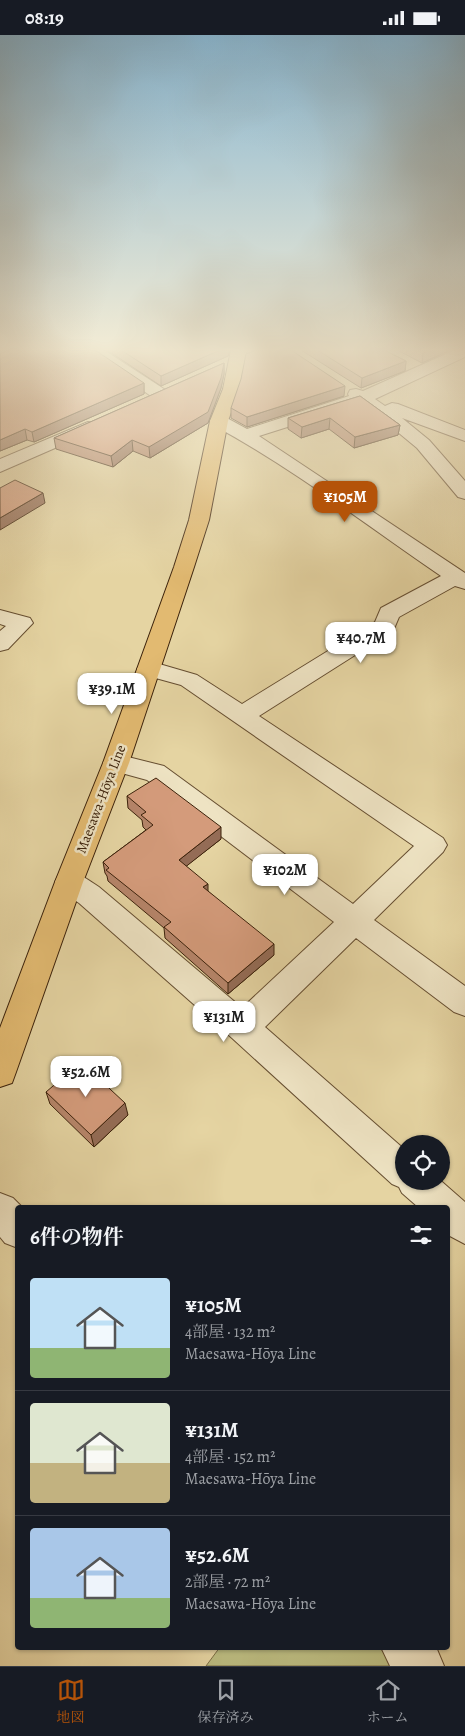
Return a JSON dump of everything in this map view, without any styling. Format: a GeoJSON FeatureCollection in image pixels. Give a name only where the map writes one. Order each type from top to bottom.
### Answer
{"type":"FeatureCollection","features":[{"type":"Feature","properties":{"kind":"main road","name":"Maesawa-Hōya Line"},"geometry":{"type":"LineString","coordinates":[[0,1072],[69,882],[116,763],[150,669],[199,521],[218,426]]}},
{"type":"Feature","properties":{"kind":"street"},"geometry":{"type":"LineString","coordinates":[[0,466],[90,426]]}},
{"type":"Feature","properties":{"kind":"street"},"geometry":{"type":"LineString","coordinates":[[228,426],[245,435],[461,580]]}},
{"type":"Feature","properties":{"kind":"street"},"geometry":{"type":"LineString","coordinates":[[245,435],[273,426]]}},
{"type":"Feature","properties":{"kind":"street"},"geometry":{"type":"LineString","coordinates":[[400,426],[423,444],[465,493]]}},
{"type":"Feature","properties":{"kind":"street"},"geometry":{"type":"LineString","coordinates":[[439,426],[465,436]]}},
{"type":"Feature","properties":{"kind":"street"},"geometry":{"type":"LineString","coordinates":[[242,715],[386,626],[389,613],[461,580]]}},
{"type":"Feature","properties":{"kind":"street"},"geometry":{"type":"LineString","coordinates":[[0,617],[22,623],[0,644]]}},
{"type":"Feature","properties":{"kind":"street"},"geometry":{"type":"LineString","coordinates":[[150,669],[188,680],[433,845],[243,1028]]}},
{"type":"Feature","properties":{"kind":"street"},"geometry":{"type":"LineString","coordinates":[[116,763],[155,773],[465,1003]]}},
{"type":"Feature","properties":{"kind":"street"},"geometry":{"type":"LineString","coordinates":[[69,882],[89,895],[243,1028],[395,1164]]}},
{"type":"Feature","properties":{"kind":"street"},"geometry":{"type":"LineString","coordinates":[[424,1190],[442,1205]]}},
{"type":"Feature","properties":{"kind":"street"},"geometry":{"type":"LineString","coordinates":[[0,1211],[15,1227]]}},
{"type":"Feature","properties":{"kind":"street"},"geometry":{"type":"LineString","coordinates":[[450,1213],[465,1226]]}},
{"type":"Feature","properties":{"kind":"street"},"geometry":{"type":"LineString","coordinates":[[407,1650],[421,1666]]}},
{"type":"Feature","properties":{"kind":"green space"},"geometry":{"type":"Polygon","coordinates":[[[218,1650],[382,1650],[396,1666],[206,1666],[218,1650]]]}},
{"type":"Feature","properties":{"kind":"building"},"geometry":{"type":"Polygon","coordinates":[[[0,426],[45,426],[32,432],[25,429],[0,440],[0,426]]]}},
{"type":"Feature","properties":{"kind":"building"},"geometry":{"type":"Polygon","coordinates":[[[81,426],[184,426],[149,447],[132,440],[111,456],[54,438],[81,426]]]}},
{"type":"Feature","properties":{"kind":"building"},"geometry":{"type":"Polygon","coordinates":[[[341,426],[396,426],[355,437],[341,426]]]}},
{"type":"Feature","properties":{"kind":"building"},"geometry":{"type":"Polygon","coordinates":[[[15,480],[43,493],[0,518],[0,488],[15,480]]]}},
{"type":"Feature","properties":{"kind":"building"},"geometry":{"type":"Polygon","coordinates":[[[156,778],[221,827],[179,860],[208,884],[203,887],[274,944],[228,983],[164,927],[171,922],[106,870],[109,868],[103,862],[153,825],[141,815],[146,812],[127,796],[156,778]]]}},
{"type":"Feature","properties":{"kind":"building"},"geometry":{"type":"Polygon","coordinates":[[[81,1062],[125,1103],[91,1135],[46,1092],[81,1062]]]}}]}
